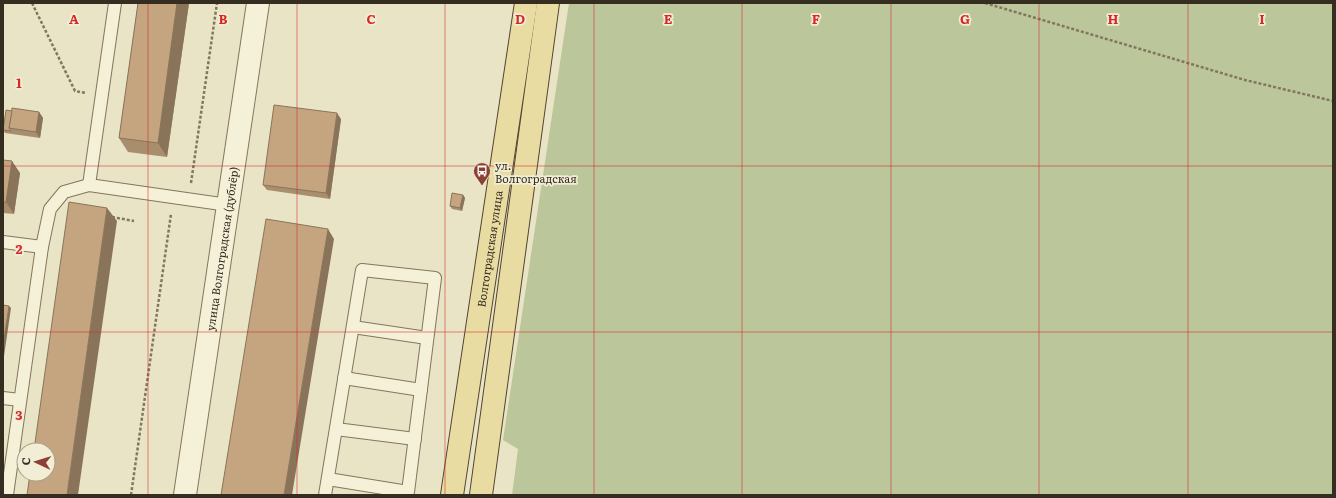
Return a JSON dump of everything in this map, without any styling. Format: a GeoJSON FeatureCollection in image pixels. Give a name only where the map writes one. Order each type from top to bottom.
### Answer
{"type":"FeatureCollection","features":[{"type":"Feature","properties":{"kind":"main road","name":"Волгоградская улица"},"geometry":{"type":"LineString","coordinates":[[452,495],[526,3]]}},
{"type":"Feature","properties":{"kind":"main road"},"geometry":{"type":"LineString","coordinates":[[481,495],[548,3]]}},
{"type":"Feature","properties":{"kind":"street","name":"улица Волгоградская (дублёр)"},"geometry":{"type":"LineString","coordinates":[[185,495],[258,3]]}},
{"type":"Feature","properties":{"kind":"lane"},"geometry":{"type":"LineString","coordinates":[[89,186],[115,3]]}},
{"type":"Feature","properties":{"kind":"lane"},"geometry":{"type":"LineString","coordinates":[[7,495],[42,247],[50,209],[64,192],[89,186],[228,205]]}},
{"type":"Feature","properties":{"kind":"lane"},"geometry":{"type":"LineString","coordinates":[[3,242],[42,247]]}},
{"type":"Feature","properties":{"kind":"lane"},"geometry":{"type":"LineString","coordinates":[[325,495],[362,270],[435,278],[408,492],[328,479]]}},
{"type":"Feature","properties":{"kind":"lane"},"geometry":{"type":"LineString","coordinates":[[353,327],[428,338]]}},
{"type":"Feature","properties":{"kind":"lane"},"geometry":{"type":"LineString","coordinates":[[344,378],[421,390]]}},
{"type":"Feature","properties":{"kind":"lane"},"geometry":{"type":"LineString","coordinates":[[3,398],[20,400]]}},
{"type":"Feature","properties":{"kind":"lane"},"geometry":{"type":"LineString","coordinates":[[336,429],[415,439]]}},
{"type":"Feature","properties":{"kind":"path"},"geometry":{"type":"LineString","coordinates":[[32,3],[75,91],[102,95]]}},
{"type":"Feature","properties":{"kind":"path"},"geometry":{"type":"LineString","coordinates":[[188,199],[217,3]]}},
{"type":"Feature","properties":{"kind":"path"},"geometry":{"type":"LineString","coordinates":[[985,3],[1245,80],[1333,101]]}},
{"type":"Feature","properties":{"kind":"path"},"geometry":{"type":"LineString","coordinates":[[131,495],[174,197]]}},
{"type":"Feature","properties":{"kind":"path"},"geometry":{"type":"LineString","coordinates":[[111,217],[134,221]]}},
{"type":"Feature","properties":{"kind":"green space"},"geometry":{"type":"Polygon","coordinates":[[[569,3],[1333,3],[1333,495],[512,495],[518,449],[503,440],[569,3]]]}},
{"type":"Feature","properties":{"kind":"building"},"geometry":{"type":"Polygon","coordinates":[[[138,3],[177,3],[158,143],[119,138],[138,3]]]}},
{"type":"Feature","properties":{"kind":"building"},"geometry":{"type":"Polygon","coordinates":[[[274,105],[337,113],[326,193],[263,185],[274,105]]]}},
{"type":"Feature","properties":{"kind":"building"},"geometry":{"type":"Polygon","coordinates":[[[12,108],[39,112],[36,132],[9,128],[12,108]]]}},
{"type":"Feature","properties":{"kind":"building"},"geometry":{"type":"Polygon","coordinates":[[[6,110],[12,111],[9,128],[11,131],[3,130],[6,110]]]}},
{"type":"Feature","properties":{"kind":"building"},"geometry":{"type":"Polygon","coordinates":[[[3,160],[12,161],[6,202],[3,202],[3,160]]]}},
{"type":"Feature","properties":{"kind":"building"},"geometry":{"type":"Polygon","coordinates":[[[452,193],[463,195],[460,208],[450,206],[452,193]]]}},
{"type":"Feature","properties":{"kind":"building"},"geometry":{"type":"Polygon","coordinates":[[[69,202],[107,208],[67,495],[27,495],[29,482],[56,482],[56,442],[35,442],[69,202]]]}},
{"type":"Feature","properties":{"kind":"building"},"geometry":{"type":"Polygon","coordinates":[[[266,219],[328,229],[284,495],[221,495],[266,219]]]}},
{"type":"Feature","properties":{"kind":"building"},"geometry":{"type":"Polygon","coordinates":[[[3,305],[9,306],[3,346],[3,305]]]}},
{"type":"Feature","properties":{"kind":"place","name":"ул. Волгоградская"},"geometry":{"type":"Point","coordinates":[482,186]}}]}
